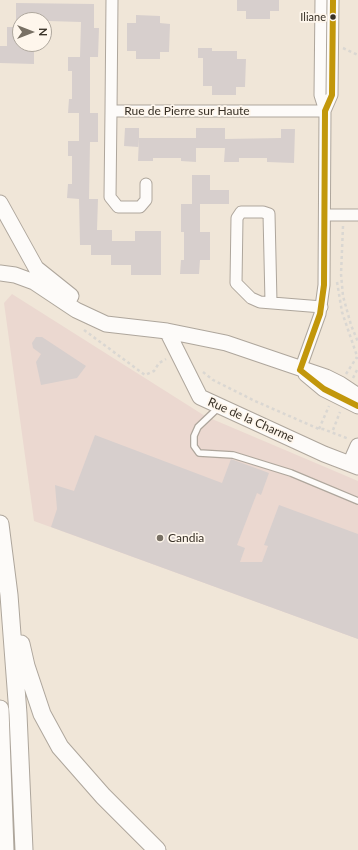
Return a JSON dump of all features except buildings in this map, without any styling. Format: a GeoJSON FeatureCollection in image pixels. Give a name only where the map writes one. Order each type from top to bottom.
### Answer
{"type":"FeatureCollection","features":[{"type":"Feature","properties":{"kind":"main road"},"geometry":{"type":"LineString","coordinates":[[0,203],[36,268],[78,301],[129,326]]}},
{"type":"Feature","properties":{"kind":"main road"},"geometry":{"type":"LineString","coordinates":[[0,274],[15,275],[34,282],[76,310],[106,324],[167,331],[226,343],[300,370],[326,377],[358,396]]}},
{"type":"Feature","properties":{"kind":"main road","name":"Rue de la Charme"},"geometry":{"type":"LineString","coordinates":[[167,331],[200,397],[354,466]]}},
{"type":"Feature","properties":{"kind":"main road"},"geometry":{"type":"LineString","coordinates":[[300,370],[324,389],[358,406]]}},
{"type":"Feature","properties":{"kind":"main road"},"geometry":{"type":"LineString","coordinates":[[354,466],[355,443]]}},
{"type":"Feature","properties":{"kind":"main road"},"geometry":{"type":"LineString","coordinates":[[0,524],[9,595],[18,714],[24,850]]}},
{"type":"Feature","properties":{"kind":"main road"},"geometry":{"type":"LineString","coordinates":[[9,595],[26,666],[50,730],[60,746],[103,796],[157,850]]}},
{"type":"Feature","properties":{"kind":"main road"},"geometry":{"type":"LineString","coordinates":[[0,709],[5,850]]}},
{"type":"Feature","properties":{"kind":"street","name":"Rue de Pierre sur Haute"},"geometry":{"type":"LineString","coordinates":[[112,0],[111,111],[325,111]]}},
{"type":"Feature","properties":{"kind":"street"},"geometry":{"type":"LineString","coordinates":[[300,370],[314,334],[322,307],[324,285],[325,111],[320,95],[321,0]]}},
{"type":"Feature","properties":{"kind":"street"},"geometry":{"type":"LineString","coordinates":[[325,111],[332,95],[333,0]]}},
{"type":"Feature","properties":{"kind":"street"},"geometry":{"type":"LineString","coordinates":[[111,111],[110,197],[118,207],[140,207],[146,200],[146,184]]}},
{"type":"Feature","properties":{"kind":"street"},"geometry":{"type":"LineString","coordinates":[[271,302],[269,214],[263,212],[240,212],[237,218],[236,283],[251,298],[260,302],[322,307]]}},
{"type":"Feature","properties":{"kind":"street"},"geometry":{"type":"LineString","coordinates":[[325,215],[358,215]]}},
{"type":"Feature","properties":{"kind":"lane"},"geometry":{"type":"LineString","coordinates":[[220,406],[198,427],[194,436],[194,446],[199,453],[233,455],[292,473],[358,501]]}},
{"type":"Feature","properties":{"kind":"path"},"geometry":{"type":"LineString","coordinates":[[343,215],[341,274],[343,296],[351,325],[358,342]]}},
{"type":"Feature","properties":{"kind":"path"},"geometry":{"type":"LineString","coordinates":[[337,257],[338,286],[342,312],[358,358],[343,378]]}},
{"type":"Feature","properties":{"kind":"path"},"geometry":{"type":"LineString","coordinates":[[78,326],[134,368],[145,374],[154,371],[159,363],[167,358],[180,358],[194,364],[214,380],[255,401],[355,443]]}},
{"type":"Feature","properties":{"kind":"path"},"geometry":{"type":"LineString","coordinates":[[319,429],[330,403]]}},
{"type":"Feature","properties":{"kind":"path"},"geometry":{"type":"LineString","coordinates":[[333,430],[340,411]]}},
{"type":"Feature","properties":{"kind":"shaded area"},"geometry":{"type":"Polygon","coordinates":[[[12,294],[205,416],[358,481],[358,639],[34,521],[4,303],[12,294]]]}},
{"type":"Feature","properties":{"kind":"transit line"},"geometry":{"type":"LineString","coordinates":[[300,370],[320,314],[324,285],[325,111],[332,95],[333,0]]}},
{"type":"Feature","properties":{"kind":"transit line"},"geometry":{"type":"LineString","coordinates":[[300,370],[324,389],[358,406]]}},
{"type":"Feature","properties":{"kind":"place","name":"Iliane"},"geometry":{"type":"Point","coordinates":[333,17]}},
{"type":"Feature","properties":{"kind":"place","name":"Candia"},"geometry":{"type":"Point","coordinates":[160,538]}}]}
